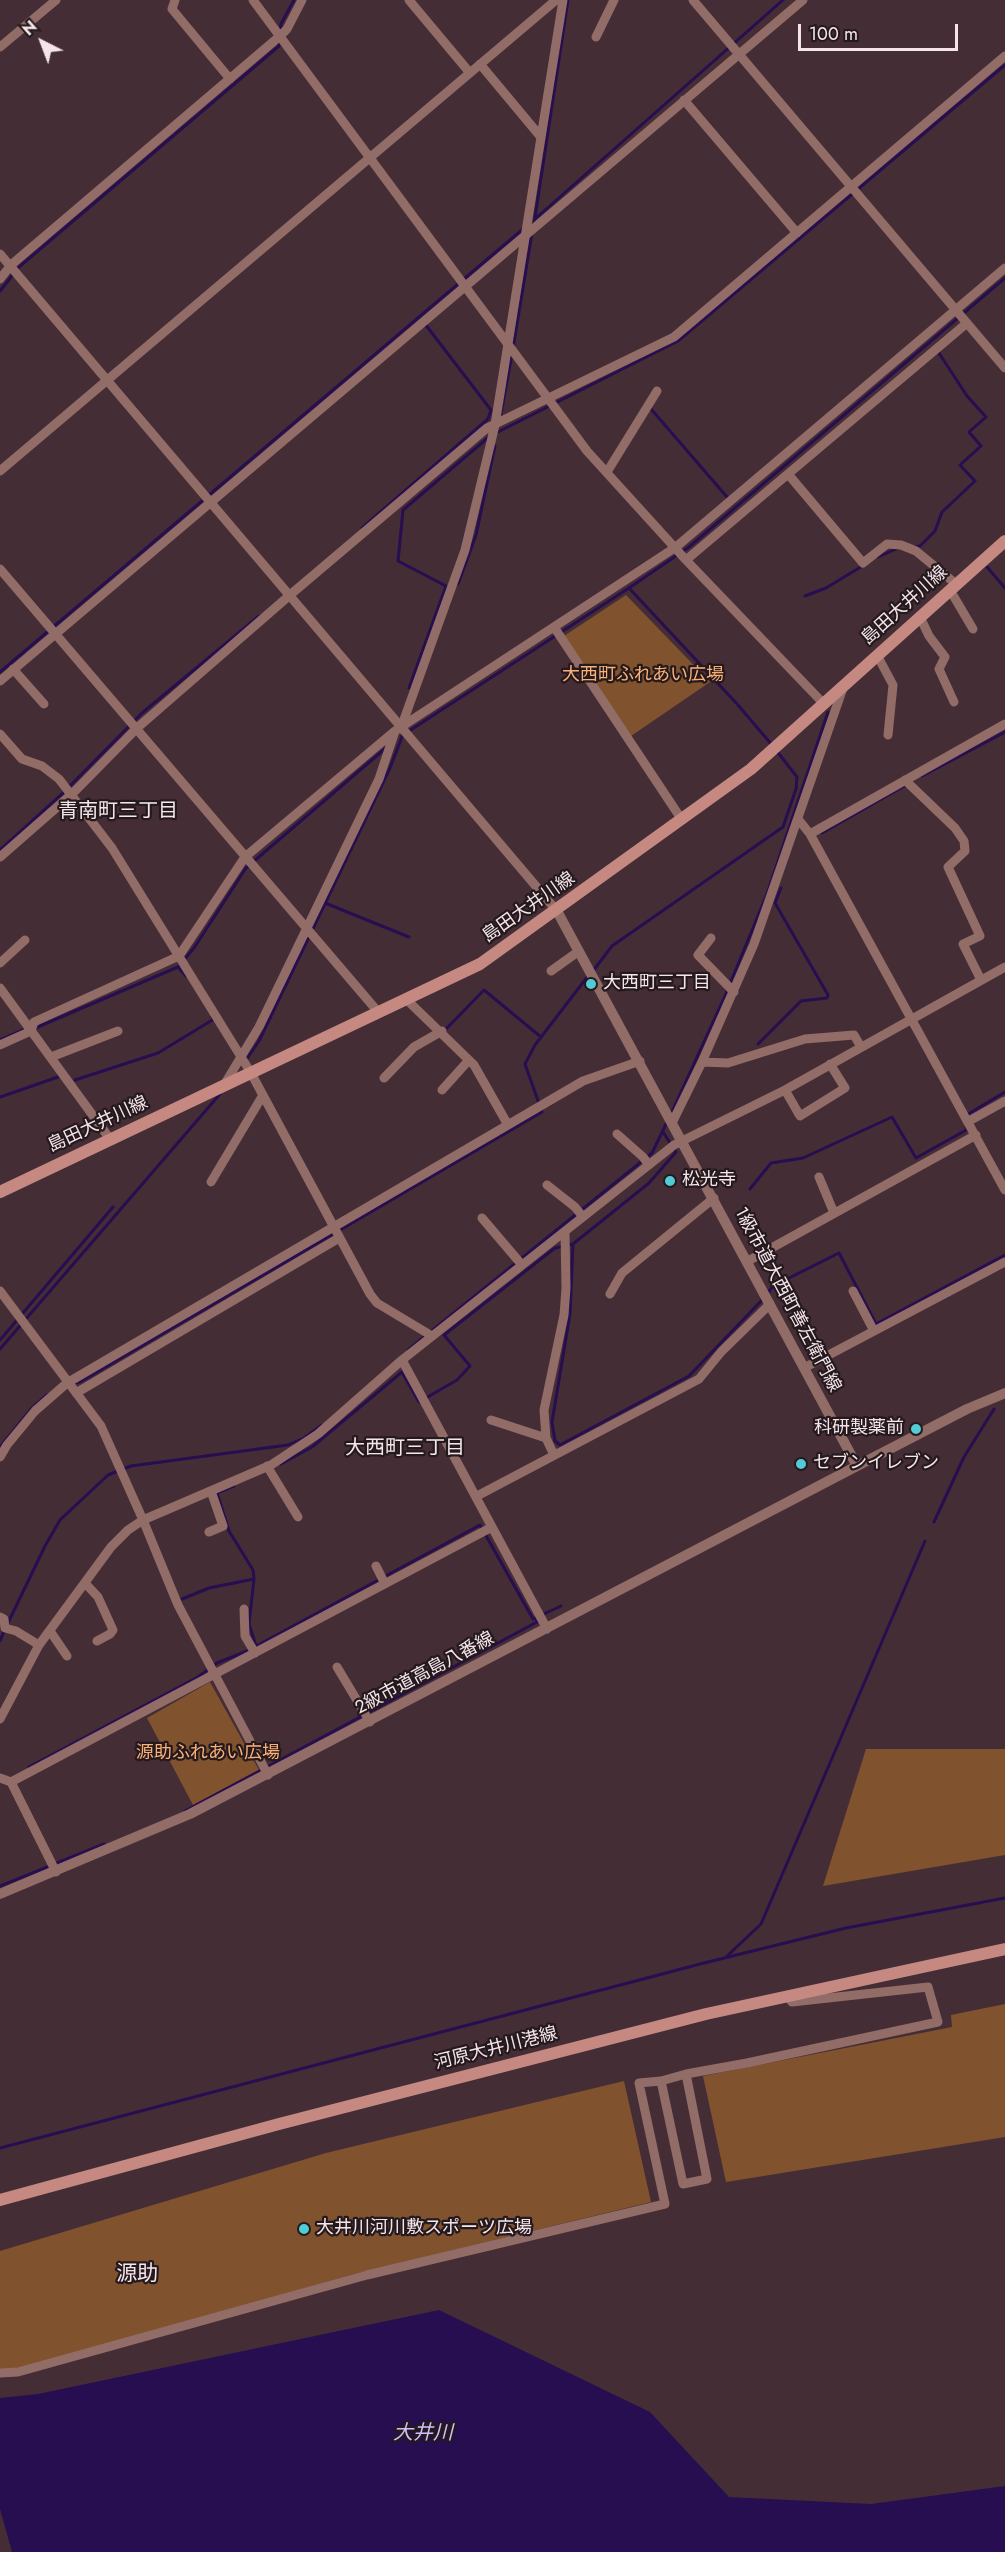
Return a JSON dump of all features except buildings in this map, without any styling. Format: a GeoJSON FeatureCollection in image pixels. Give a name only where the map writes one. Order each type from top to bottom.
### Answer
{"type":"FeatureCollection","features":[{"type":"Feature","properties":{"kind":"main road","name":"島田大井川線"},"geometry":{"type":"LineString","coordinates":[[0,1192],[480,964],[557,911],[751,769],[1005,541]]}},
{"type":"Feature","properties":{"kind":"main road","name":"河原大井川港線"},"geometry":{"type":"LineString","coordinates":[[0,2200],[501,2065],[787,1996],[1005,1949]]}},
{"type":"Feature","properties":{"kind":"street"},"geometry":{"type":"LineString","coordinates":[[0,47],[56,0]]}},
{"type":"Feature","properties":{"kind":"street"},"geometry":{"type":"LineString","coordinates":[[176,0],[172,9],[230,79]]}},
{"type":"Feature","properties":{"kind":"street"},"geometry":{"type":"LineString","coordinates":[[253,0],[587,451],[686,560],[823,703]]}},
{"type":"Feature","properties":{"kind":"street"},"geometry":{"type":"LineString","coordinates":[[0,279],[11,265],[280,36],[287,29],[302,0]]}},
{"type":"Feature","properties":{"kind":"street"},"geometry":{"type":"LineString","coordinates":[[409,0],[470,73]]}},
{"type":"Feature","properties":{"kind":"street"},"geometry":{"type":"LineString","coordinates":[[0,471],[556,0]]}},
{"type":"Feature","properties":{"kind":"street"},"geometry":{"type":"LineString","coordinates":[[222,1087],[259,1027],[379,779],[465,550],[495,424],[563,0]]}},
{"type":"Feature","properties":{"kind":"street"},"geometry":{"type":"LineString","coordinates":[[596,37],[614,0]]}},
{"type":"Feature","properties":{"kind":"street"},"geometry":{"type":"LineString","coordinates":[[693,0],[1005,368]]}},
{"type":"Feature","properties":{"kind":"street"},"geometry":{"type":"LineString","coordinates":[[0,681],[803,0]]}},
{"type":"Feature","properties":{"kind":"street"},"geometry":{"type":"LineString","coordinates":[[0,857],[72,794],[137,728],[488,428],[674,337],[1005,56]]}},
{"type":"Feature","properties":{"kind":"street"},"geometry":{"type":"LineString","coordinates":[[480,64],[540,136]]}},
{"type":"Feature","properties":{"kind":"street"},"geometry":{"type":"LineString","coordinates":[[684,100],[797,233]]}},
{"type":"Feature","properties":{"kind":"street"},"geometry":{"type":"LineString","coordinates":[[0,254],[211,501],[399,728],[557,911]]}},
{"type":"Feature","properties":{"kind":"street"},"geometry":{"type":"LineString","coordinates":[[0,1045],[31,1031],[34,1022],[179,956],[245,857],[399,728],[676,548],[1005,268]]}},
{"type":"Feature","properties":{"kind":"street"},"geometry":{"type":"LineString","coordinates":[[686,560],[967,322]]}},
{"type":"Feature","properties":{"kind":"street"},"geometry":{"type":"LineString","coordinates":[[607,472],[657,391]]}},
{"type":"Feature","properties":{"kind":"street"},"geometry":{"type":"LineString","coordinates":[[788,474],[863,563],[887,544],[901,545],[916,551],[953,587],[973,629]]}},
{"type":"Feature","properties":{"kind":"street"},"geometry":{"type":"LineString","coordinates":[[0,569],[379,1013]]}},
{"type":"Feature","properties":{"kind":"street"},"geometry":{"type":"LineString","coordinates":[[920,617],[929,636],[945,657],[939,669],[954,702]]}},
{"type":"Feature","properties":{"kind":"street"},"geometry":{"type":"LineString","coordinates":[[554,627],[682,820]]}},
{"type":"Feature","properties":{"kind":"street"},"geometry":{"type":"LineString","coordinates":[[878,655],[893,685],[888,735]]}},
{"type":"Feature","properties":{"kind":"street"},"geometry":{"type":"LineString","coordinates":[[13,669],[44,704]]}},
{"type":"Feature","properties":{"kind":"street"},"geometry":{"type":"LineString","coordinates":[[672,1123],[702,1062],[754,944],[843,685]]}},
{"type":"Feature","properties":{"kind":"street"},"geometry":{"type":"LineString","coordinates":[[810,834],[1005,724]]}},
{"type":"Feature","properties":{"kind":"street"},"geometry":{"type":"LineString","coordinates":[[0,734],[22,759],[42,766],[59,779],[112,848],[242,1057],[339,1238],[377,1303],[432,1336]]}},
{"type":"Feature","properties":{"kind":"street"},"geometry":{"type":"LineString","coordinates":[[905,780],[955,828],[964,841],[965,851],[948,867],[980,936],[963,944],[981,980]]}},
{"type":"Feature","properties":{"kind":"street"},"geometry":{"type":"LineString","coordinates":[[798,819],[810,834],[1005,1190]]}},
{"type":"Feature","properties":{"kind":"street","name":"1級市道大西町善左衛門線"},"geometry":{"type":"LineString","coordinates":[[557,911],[857,1466]]}},
{"type":"Feature","properties":{"kind":"street"},"geometry":{"type":"LineString","coordinates":[[711,938],[698,955],[734,992]]}},
{"type":"Feature","properties":{"kind":"street"},"geometry":{"type":"LineString","coordinates":[[0,963],[25,940]]}},
{"type":"Feature","properties":{"kind":"street"},"geometry":{"type":"LineString","coordinates":[[551,971],[579,951]]}},
{"type":"Feature","properties":{"kind":"street"},"geometry":{"type":"LineString","coordinates":[[0,1719],[39,1645],[111,1547],[143,1520],[267,1466],[318,1434],[402,1360],[674,1145],[785,1090],[1005,967]]}},
{"type":"Feature","properties":{"kind":"street"},"geometry":{"type":"LineString","coordinates":[[0,988],[11,1000],[110,1139]]}},
{"type":"Feature","properties":{"kind":"street"},"geometry":{"type":"LineString","coordinates":[[407,1000],[442,1031],[474,1065],[508,1125]]}},
{"type":"Feature","properties":{"kind":"street"},"geometry":{"type":"LineString","coordinates":[[51,1057],[118,1031]]}},
{"type":"Feature","properties":{"kind":"street"},"geometry":{"type":"LineString","coordinates":[[384,1078],[414,1047],[442,1031]]}},
{"type":"Feature","properties":{"kind":"street"},"geometry":{"type":"LineString","coordinates":[[702,1062],[728,1063],[805,1039],[854,1035],[861,1047]]}},
{"type":"Feature","properties":{"kind":"street"},"geometry":{"type":"LineString","coordinates":[[442,1090],[469,1060]]}},
{"type":"Feature","properties":{"kind":"street"},"geometry":{"type":"LineString","coordinates":[[0,1457],[35,1411],[67,1383],[583,1081],[640,1061]]}},
{"type":"Feature","properties":{"kind":"street"},"geometry":{"type":"LineString","coordinates":[[785,1090],[800,1116],[845,1088],[830,1064]]}},
{"type":"Feature","properties":{"kind":"street"},"geometry":{"type":"LineString","coordinates":[[211,1182],[263,1095]]}},
{"type":"Feature","properties":{"kind":"street"},"geometry":{"type":"LineString","coordinates":[[969,1121],[1005,1101]]}},
{"type":"Feature","properties":{"kind":"street"},"geometry":{"type":"LineString","coordinates":[[617,1134],[644,1157],[649,1165]]}},
{"type":"Feature","properties":{"kind":"street"},"geometry":{"type":"LineString","coordinates":[[748,1261],[976,1135]]}},
{"type":"Feature","properties":{"kind":"street"},"geometry":{"type":"LineString","coordinates":[[819,1178],[834,1213]]}},
{"type":"Feature","properties":{"kind":"street"},"geometry":{"type":"LineString","coordinates":[[547,1185],[575,1207],[583,1217]]}},
{"type":"Feature","properties":{"kind":"street"},"geometry":{"type":"LineString","coordinates":[[610,1294],[622,1274],[714,1198]]}},
{"type":"Feature","properties":{"kind":"street"},"geometry":{"type":"LineString","coordinates":[[482,1218],[522,1265]]}},
{"type":"Feature","properties":{"kind":"street"},"geometry":{"type":"LineString","coordinates":[[554,1455],[546,1438],[544,1410],[564,1315],[565,1233]]}},
{"type":"Feature","properties":{"kind":"street"},"geometry":{"type":"LineString","coordinates":[[76,1393],[339,1238]]}},
{"type":"Feature","properties":{"kind":"street"},"geometry":{"type":"LineString","coordinates":[[804,1368],[1005,1262]]}},
{"type":"Feature","properties":{"kind":"street"},"geometry":{"type":"LineString","coordinates":[[0,1291],[101,1426],[143,1520],[177,1605],[268,1775]]}},
{"type":"Feature","properties":{"kind":"street"},"geometry":{"type":"LineString","coordinates":[[853,1291],[874,1331]]}},
{"type":"Feature","properties":{"kind":"street"},"geometry":{"type":"LineString","coordinates":[[477,1496],[699,1379],[721,1352],[770,1304]]}},
{"type":"Feature","properties":{"kind":"street"},"geometry":{"type":"LineString","coordinates":[[402,1360],[547,1629]]}},
{"type":"Feature","properties":{"kind":"street"},"geometry":{"type":"LineString","coordinates":[[857,1466],[967,1409],[1005,1394]]}},
{"type":"Feature","properties":{"kind":"street"},"geometry":{"type":"LineString","coordinates":[[491,1420],[546,1438]]}},
{"type":"Feature","properties":{"kind":"street"},"geometry":{"type":"LineString","coordinates":[[267,1466],[298,1517]]}},
{"type":"Feature","properties":{"kind":"street","name":"2級市道高島八番線"},"geometry":{"type":"LineString","coordinates":[[0,1894],[190,1814],[857,1466]]}},
{"type":"Feature","properties":{"kind":"street"},"geometry":{"type":"LineString","coordinates":[[209,1532],[223,1526],[211,1491]]}},
{"type":"Feature","properties":{"kind":"street"},"geometry":{"type":"LineString","coordinates":[[11,1782],[492,1527]]}},
{"type":"Feature","properties":{"kind":"street"},"geometry":{"type":"LineString","coordinates":[[376,1566],[385,1584]]}},
{"type":"Feature","properties":{"kind":"street"},"geometry":{"type":"LineString","coordinates":[[85,1583],[98,1597],[113,1630],[97,1641]]}},
{"type":"Feature","properties":{"kind":"street"},"geometry":{"type":"LineString","coordinates":[[244,1609],[245,1636],[255,1653]]}},
{"type":"Feature","properties":{"kind":"street"},"geometry":{"type":"LineString","coordinates":[[0,1617],[4,1619],[5,1628],[16,1631],[39,1645]]}},
{"type":"Feature","properties":{"kind":"street"},"geometry":{"type":"LineString","coordinates":[[50,1631],[67,1656]]}},
{"type":"Feature","properties":{"kind":"street"},"geometry":{"type":"LineString","coordinates":[[337,1667],[370,1722]]}},
{"type":"Feature","properties":{"kind":"street"},"geometry":{"type":"LineString","coordinates":[[0,1778],[11,1782],[56,1872]]}},
{"type":"Feature","properties":{"kind":"street"},"geometry":{"type":"LineString","coordinates":[[0,2373],[28,2369],[367,2275],[665,2204],[639,2083],[938,2022],[928,1987],[792,2002],[787,1996]]}},
{"type":"Feature","properties":{"kind":"street"},"geometry":{"type":"LineString","coordinates":[[661,2080],[683,2184],[707,2179],[686,2074]]}},
{"type":"Feature","properties":{"kind":"green space","name":"大西町ふれあい広場"},"geometry":{"type":"Polygon","coordinates":[[[626,595],[710,682],[631,736],[564,636],[626,595]]]}},
{"type":"Feature","properties":{"kind":"green space","name":"源助ふれあい広場"},"geometry":{"type":"Polygon","coordinates":[[[210,1682],[259,1770],[193,1805],[147,1718],[210,1682]]]}},
{"type":"Feature","properties":{"kind":"green space"},"geometry":{"type":"Polygon","coordinates":[[[866,1749],[1005,1749],[1005,1855],[823,1886],[866,1749]]]}},
{"type":"Feature","properties":{"kind":"green space"},"geometry":{"type":"Polygon","coordinates":[[[1005,2004],[1005,2137],[726,2182],[703,2076],[952,2027],[951,2015],[1005,2004]]]}},
{"type":"Feature","properties":{"kind":"green space","name":"大井川河川敷スポーツ広場"},"geometry":{"type":"Polygon","coordinates":[[[624,2081],[651,2202],[354,2274],[0,2375],[0,2251],[326,2153],[624,2081]]]}},
{"type":"Feature","properties":{"kind":"water","name":"大井川"},"geometry":{"type":"Polygon","coordinates":[[[439,2310],[650,2412],[729,2497],[871,2504],[1005,2486],[1005,2552],[12,2552],[0,2509],[0,2398],[38,2394],[439,2310]]]}},
{"type":"Feature","properties":{"kind":"waterway"},"geometry":{"type":"LineString","coordinates":[[280,32],[281,24],[294,0]]}},
{"type":"Feature","properties":{"kind":"waterway"},"geometry":{"type":"LineString","coordinates":[[534,224],[568,0]]}},
{"type":"Feature","properties":{"kind":"waterway"},"geometry":{"type":"LineString","coordinates":[[535,219],[783,0]]}},
{"type":"Feature","properties":{"kind":"waterway"},"geometry":{"type":"LineString","coordinates":[[0,291],[19,267],[279,46],[279,41]]}},
{"type":"Feature","properties":{"kind":"waterway"},"geometry":{"type":"LineString","coordinates":[[496,433],[678,341],[1005,65]]}},
{"type":"Feature","properties":{"kind":"waterway"},"geometry":{"type":"LineString","coordinates":[[0,672],[523,229]]}},
{"type":"Feature","properties":{"kind":"waterway"},"geometry":{"type":"LineString","coordinates":[[513,348],[532,233]]}},
{"type":"Feature","properties":{"kind":"waterway"},"geometry":{"type":"LineString","coordinates":[[772,745],[629,588],[689,547],[1005,278]]}},
{"type":"Feature","properties":{"kind":"waterway"},"geometry":{"type":"LineString","coordinates":[[362,528],[488,419],[491,410],[425,324]]}},
{"type":"Feature","properties":{"kind":"waterway"},"geometry":{"type":"LineString","coordinates":[[915,547],[920,546],[935,531],[942,512],[975,481],[960,465],[981,446],[969,432],[986,417],[967,396],[937,350]]}},
{"type":"Feature","properties":{"kind":"waterway"},"geometry":{"type":"LineString","coordinates":[[500,419],[512,354]]}},
{"type":"Feature","properties":{"kind":"waterway"},"geometry":{"type":"LineString","coordinates":[[651,409],[727,497]]}},
{"type":"Feature","properties":{"kind":"waterway"},"geometry":{"type":"LineString","coordinates":[[409,688],[446,586],[398,561],[403,510],[490,436]]}},
{"type":"Feature","properties":{"kind":"waterway"},"geometry":{"type":"LineString","coordinates":[[458,584],[476,535],[495,446]]}},
{"type":"Feature","properties":{"kind":"waterway"},"geometry":{"type":"LineString","coordinates":[[878,557],[896,549]]}},
{"type":"Feature","properties":{"kind":"waterway"},"geometry":{"type":"LineString","coordinates":[[805,596],[826,588],[864,565]]}},
{"type":"Feature","properties":{"kind":"waterway"},"geometry":{"type":"LineString","coordinates":[[987,567],[1005,588]]}},
{"type":"Feature","properties":{"kind":"waterway"},"geometry":{"type":"LineString","coordinates":[[406,733],[629,588]]}},
{"type":"Feature","properties":{"kind":"waterway"},"geometry":{"type":"LineString","coordinates":[[0,850],[64,792],[142,713],[259,616]]}},
{"type":"Feature","properties":{"kind":"waterway"},"geometry":{"type":"LineString","coordinates":[[671,1114],[725,996],[767,894],[828,712]]}},
{"type":"Feature","properties":{"kind":"waterway"},"geometry":{"type":"LineString","coordinates":[[922,776],[1005,732]]}},
{"type":"Feature","properties":{"kind":"waterway"},"geometry":{"type":"LineString","coordinates":[[246,1060],[259,1041],[390,768],[403,734]]}},
{"type":"Feature","properties":{"kind":"waterway"},"geometry":{"type":"LineString","coordinates":[[186,976],[178,967],[194,948],[246,868],[387,747]]}},
{"type":"Feature","properties":{"kind":"waterway"},"geometry":{"type":"LineString","coordinates":[[593,971],[612,946],[783,827],[796,789],[797,777],[776,750]]}},
{"type":"Feature","properties":{"kind":"waterway"},"geometry":{"type":"LineString","coordinates":[[822,833],[906,785]]}},
{"type":"Feature","properties":{"kind":"waterway"},"geometry":{"type":"LineString","coordinates":[[758,1044],[801,1001],[827,998],[828,995],[775,903],[781,888]]}},
{"type":"Feature","properties":{"kind":"waterway"},"geometry":{"type":"LineString","coordinates":[[325,903],[409,937]]}},
{"type":"Feature","properties":{"kind":"waterway"},"geometry":{"type":"LineString","coordinates":[[33,1029],[178,967]]}},
{"type":"Feature","properties":{"kind":"waterway"},"geometry":{"type":"LineString","coordinates":[[74,1383],[80,1382],[542,1112],[525,1064],[535,1045],[588,976]]}},
{"type":"Feature","properties":{"kind":"waterway"},"geometry":{"type":"LineString","coordinates":[[445,1030],[484,990],[541,1037]]}},
{"type":"Feature","properties":{"kind":"waterway"},"geometry":{"type":"LineString","coordinates":[[75,1080],[158,1053],[214,1019],[212,1017]]}},
{"type":"Feature","properties":{"kind":"waterway"},"geometry":{"type":"LineString","coordinates":[[0,1040],[23,1030]]}},
{"type":"Feature","properties":{"kind":"waterway"},"geometry":{"type":"LineString","coordinates":[[0,1097],[58,1077]]}},
{"type":"Feature","properties":{"kind":"waterway"},"geometry":{"type":"LineString","coordinates":[[965,1116],[1005,1092]]}},
{"type":"Feature","properties":{"kind":"waterway"},"geometry":{"type":"LineString","coordinates":[[0,1349],[220,1094]]}},
{"type":"Feature","properties":{"kind":"waterway"},"geometry":{"type":"LineString","coordinates":[[750,1189],[771,1163],[803,1158],[892,1117],[916,1158],[968,1129],[966,1127]]}},
{"type":"Feature","properties":{"kind":"waterway"},"geometry":{"type":"LineString","coordinates":[[408,1350],[652,1153],[667,1122]]}},
{"type":"Feature","properties":{"kind":"waterway"},"geometry":{"type":"LineString","coordinates":[[281,1464],[312,1447],[402,1372],[419,1402],[457,1380],[470,1366],[444,1335],[555,1248],[573,1244],[649,1183],[676,1152],[663,1132]]}},
{"type":"Feature","properties":{"kind":"waterway"},"geometry":{"type":"LineString","coordinates":[[0,1340],[113,1207]]}},
{"type":"Feature","properties":{"kind":"waterway"},"geometry":{"type":"LineString","coordinates":[[573,1244],[570,1314],[552,1422],[555,1441],[560,1445],[689,1376],[763,1299]]}},
{"type":"Feature","properties":{"kind":"waterway"},"geometry":{"type":"LineString","coordinates":[[767,1294],[773,1286],[839,1253],[876,1324],[1005,1255]]}},
{"type":"Feature","properties":{"kind":"waterway"},"geometry":{"type":"LineString","coordinates":[[0,1447],[32,1408],[47,1395]]}},
{"type":"Feature","properties":{"kind":"waterway"},"geometry":{"type":"LineString","coordinates":[[934,1522],[964,1457],[994,1409]]}},
{"type":"Feature","properties":{"kind":"waterway"},"geometry":{"type":"LineString","coordinates":[[8,1623],[60,1520],[108,1475],[131,1466],[288,1445],[304,1438],[322,1425]]}},
{"type":"Feature","properties":{"kind":"waterway"},"geometry":{"type":"LineString","coordinates":[[234,1486],[217,1493],[229,1531],[253,1570],[254,1579]]}},
{"type":"Feature","properties":{"kind":"waterway"},"geometry":{"type":"LineString","coordinates":[[29,1767],[198,1677],[217,1663],[247,1651],[480,1525],[533,1619],[561,1606]]}},
{"type":"Feature","properties":{"kind":"waterway"},"geometry":{"type":"LineString","coordinates":[[725,1958],[761,1924],[925,1541]]}},
{"type":"Feature","properties":{"kind":"waterway"},"geometry":{"type":"LineString","coordinates":[[182,1599],[209,1588],[254,1579],[249,1624],[256,1646]]}},
{"type":"Feature","properties":{"kind":"waterway"},"geometry":{"type":"LineString","coordinates":[[185,1811],[537,1622],[536,1618]]}},
{"type":"Feature","properties":{"kind":"waterway"},"geometry":{"type":"LineString","coordinates":[[0,1641],[5,1629]]}},
{"type":"Feature","properties":{"kind":"waterway"},"geometry":{"type":"LineString","coordinates":[[0,1886],[104,1844]]}},
{"type":"Feature","properties":{"kind":"waterway"},"geometry":{"type":"LineString","coordinates":[[0,2148],[704,1963],[846,1928],[1005,1898]]}},
{"type":"Feature","properties":{"kind":"place","name":"大西町三丁目"},"geometry":{"type":"Point","coordinates":[591,984]}},
{"type":"Feature","properties":{"kind":"place","name":"松光寺"},"geometry":{"type":"Point","coordinates":[670,1181]}},
{"type":"Feature","properties":{"kind":"place","name":"科研製薬前"},"geometry":{"type":"Point","coordinates":[916,1429]}},
{"type":"Feature","properties":{"kind":"place","name":"セブンイレブン"},"geometry":{"type":"Point","coordinates":[801,1464]}},
{"type":"Feature","properties":{"kind":"place","name":"大井川河川敷スポーツ広場"},"geometry":{"type":"Point","coordinates":[304,2229]}},
{"type":"Feature","properties":{"kind":"district","name":"青南町三丁目"},"geometry":{"type":"Point","coordinates":[118,812]}},
{"type":"Feature","properties":{"kind":"district","name":"大西町三丁目"},"geometry":{"type":"Point","coordinates":[405,1449]}},
{"type":"Feature","properties":{"kind":"district","name":"源助"},"geometry":{"type":"Point","coordinates":[137,2275]}}]}
